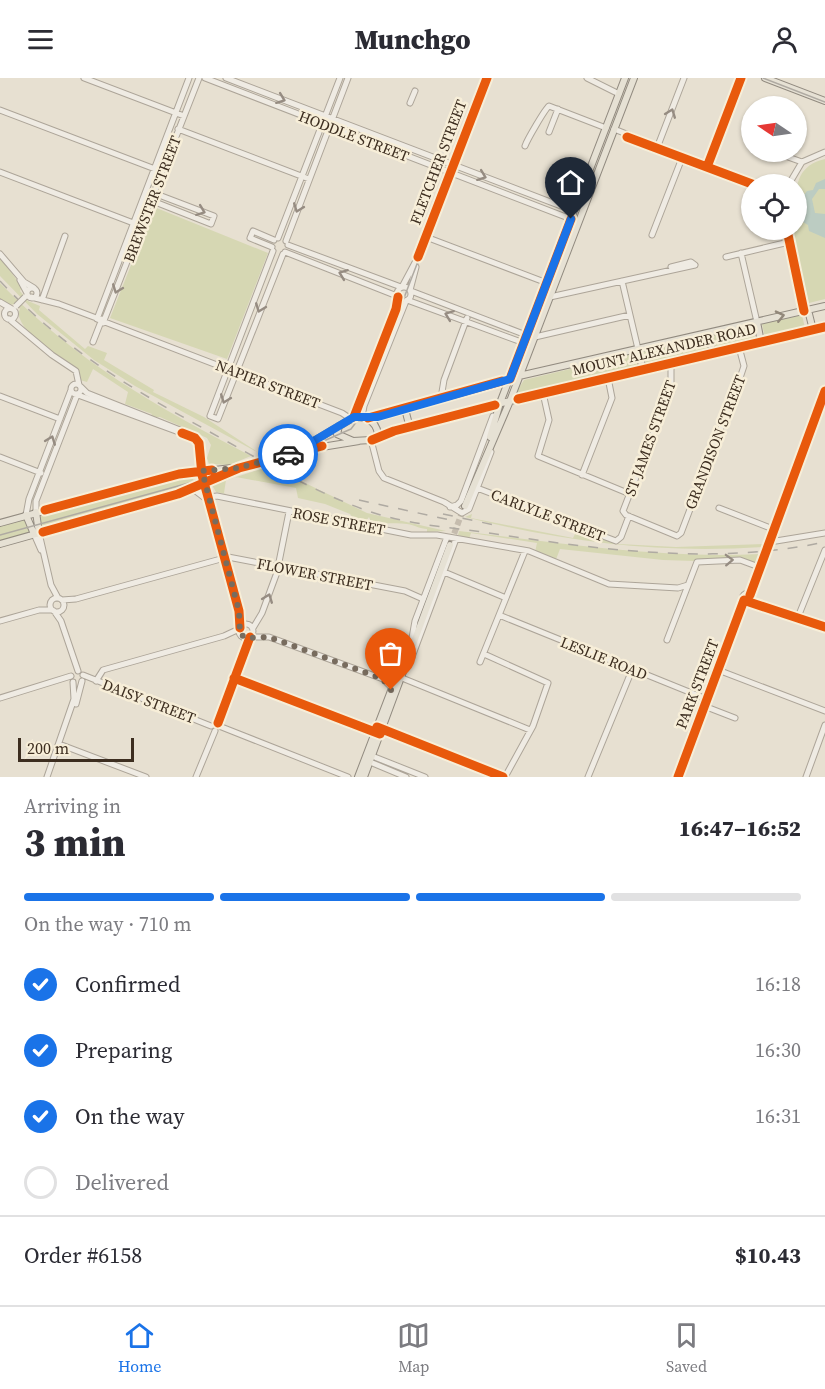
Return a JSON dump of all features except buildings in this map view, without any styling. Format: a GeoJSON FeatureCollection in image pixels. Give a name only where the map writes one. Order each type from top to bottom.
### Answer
{"type":"FeatureCollection","features":[{"type":"Feature","properties":{"kind":"main road"},"geometry":{"type":"LineString","coordinates":[[465,507],[510,401],[527,345],[526,335],[625,78]]}},
{"type":"Feature","properties":{"kind":"main road"},"geometry":{"type":"LineString","coordinates":[[482,463],[500,403],[527,345],[535,337],[634,78]]}},
{"type":"Feature","properties":{"kind":"main road"},"geometry":{"type":"LineString","coordinates":[[765,78],[825,101]]}},
{"type":"Feature","properties":{"kind":"main road"},"geometry":{"type":"LineString","coordinates":[[620,91],[628,94]]}},
{"type":"Feature","properties":{"kind":"main road"},"geometry":{"type":"LineString","coordinates":[[606,128],[614,131]]}},
{"type":"Feature","properties":{"kind":"main road"},"geometry":{"type":"LineString","coordinates":[[574,211],[579,221]]}},
{"type":"Feature","properties":{"kind":"main road"},"geometry":{"type":"LineString","coordinates":[[571,219],[579,221]]}},
{"type":"Feature","properties":{"kind":"main road"},"geometry":{"type":"LineString","coordinates":[[547,283],[554,286]]}},
{"type":"Feature","properties":{"kind":"main road"},"geometry":{"type":"LineString","coordinates":[[542,294],[550,297]]}},
{"type":"Feature","properties":{"kind":"main road","name":"MOUNT ALEXANDER ROAD"},"geometry":{"type":"LineString","coordinates":[[352,418],[365,418],[405,409],[519,376],[825,306]]}},
{"type":"Feature","properties":{"kind":"main road"},"geometry":{"type":"LineString","coordinates":[[806,311],[811,330]]}},
{"type":"Feature","properties":{"kind":"main road"},"geometry":{"type":"LineString","coordinates":[[757,322],[761,342]]}},
{"type":"Feature","properties":{"kind":"main road","name":"MOUNT ALEXANDER ROAD"},"geometry":{"type":"LineString","coordinates":[[359,441],[372,440],[394,431],[500,403],[825,327]]}},
{"type":"Feature","properties":{"kind":"main road"},"geometry":{"type":"LineString","coordinates":[[708,333],[713,353]]}},
{"type":"Feature","properties":{"kind":"main road"},"geometry":{"type":"LineString","coordinates":[[526,335],[535,337]]}},
{"type":"Feature","properties":{"kind":"main road"},"geometry":{"type":"LineString","coordinates":[[638,349],[643,370]]}},
{"type":"Feature","properties":{"kind":"main road"},"geometry":{"type":"LineString","coordinates":[[405,409],[410,428]]}},
{"type":"Feature","properties":{"kind":"main road"},"geometry":{"type":"LineString","coordinates":[[297,451],[352,418]]}},
{"type":"Feature","properties":{"kind":"main road"},"geometry":{"type":"LineString","coordinates":[[365,418],[378,430],[377,437],[372,440]]}},
{"type":"Feature","properties":{"kind":"main road"},"geometry":{"type":"LineString","coordinates":[[339,426],[336,431],[338,436],[359,441]]}},
{"type":"Feature","properties":{"kind":"main road"},"geometry":{"type":"LineString","coordinates":[[0,544],[193,489],[239,468],[297,451],[359,441]]}},
{"type":"Feature","properties":{"kind":"main road"},"geometry":{"type":"LineString","coordinates":[[0,523],[157,479],[202,471],[239,468]]}},
{"type":"Feature","properties":{"kind":"main road"},"geometry":{"type":"LineString","coordinates":[[202,471],[205,484]]}},
{"type":"Feature","properties":{"kind":"main road"},"geometry":{"type":"LineString","coordinates":[[36,512],[36,534]]}},
{"type":"Feature","properties":{"kind":"main road"},"geometry":{"type":"LineString","coordinates":[[26,515],[36,534]]}},
{"type":"Feature","properties":{"kind":"main road"},"geometry":{"type":"LineString","coordinates":[[364,777],[392,688],[407,662],[450,545]]}},
{"type":"Feature","properties":{"kind":"main road"},"geometry":{"type":"LineString","coordinates":[[358,777],[379,730],[418,627]]}},
{"type":"Feature","properties":{"kind":"street"},"geometry":{"type":"LineString","coordinates":[[84,78],[184,116]]}},
{"type":"Feature","properties":{"kind":"street"},"geometry":{"type":"LineString","coordinates":[[101,85],[104,78]]}},
{"type":"Feature","properties":{"kind":"street","name":"BREWSTER STREET"},"geometry":{"type":"LineString","coordinates":[[93,342],[189,78]]}},
{"type":"Feature","properties":{"kind":"street","name":"BREWSTER STREET"},"geometry":{"type":"LineString","coordinates":[[101,320],[152,201],[199,78]]}},
{"type":"Feature","properties":{"kind":"street","name":"HODDLE STREET"},"geometry":{"type":"LineString","coordinates":[[205,78],[571,219]]}},
{"type":"Feature","properties":{"kind":"street","name":"HODDLE STREET"},"geometry":{"type":"LineString","coordinates":[[226,78],[574,211]]}},
{"type":"Feature","properties":{"kind":"street"},"geometry":{"type":"LineString","coordinates":[[340,78],[272,249],[210,416],[218,419],[284,253],[309,179],[348,78]]}},
{"type":"Feature","properties":{"kind":"street","name":"FLETCHER STREET"},"geometry":{"type":"LineString","coordinates":[[398,297],[418,257],[487,78]]}},
{"type":"Feature","properties":{"kind":"street"},"geometry":{"type":"LineString","coordinates":[[587,78],[620,91]]}},
{"type":"Feature","properties":{"kind":"street"},"geometry":{"type":"LineString","coordinates":[[657,148],[684,78]]}},
{"type":"Feature","properties":{"kind":"street"},"geometry":{"type":"LineString","coordinates":[[707,167],[741,78]]}},
{"type":"Feature","properties":{"kind":"street"},"geometry":{"type":"LineString","coordinates":[[410,103],[415,91]]}},
{"type":"Feature","properties":{"kind":"street"},"geometry":{"type":"LineString","coordinates":[[546,99],[549,106],[606,128]]}},
{"type":"Feature","properties":{"kind":"street"},"geometry":{"type":"LineString","coordinates":[[525,146],[544,110],[549,106]]}},
{"type":"Feature","properties":{"kind":"street"},"geometry":{"type":"LineString","coordinates":[[549,132],[558,109]]}},
{"type":"Feature","properties":{"kind":"street"},"geometry":{"type":"LineString","coordinates":[[0,110],[162,172]]}},
{"type":"Feature","properties":{"kind":"street"},"geometry":{"type":"LineString","coordinates":[[171,126],[309,179]]}},
{"type":"Feature","properties":{"kind":"street"},"geometry":{"type":"LineString","coordinates":[[614,131],[741,180]]}},
{"type":"Feature","properties":{"kind":"street"},"geometry":{"type":"LineString","coordinates":[[807,160],[825,152]]}},
{"type":"Feature","properties":{"kind":"street"},"geometry":{"type":"LineString","coordinates":[[652,235],[682,158]]}},
{"type":"Feature","properties":{"kind":"street"},"geometry":{"type":"LineString","coordinates":[[795,174],[802,162]]}},
{"type":"Feature","properties":{"kind":"street"},"geometry":{"type":"LineString","coordinates":[[0,172],[141,227]]}},
{"type":"Feature","properties":{"kind":"street"},"geometry":{"type":"LineString","coordinates":[[144,198],[211,224],[214,216],[147,190]]}},
{"type":"Feature","properties":{"kind":"street"},"geometry":{"type":"LineString","coordinates":[[526,335],[276,239],[253,231],[250,238],[272,249],[527,345]]}},
{"type":"Feature","properties":{"kind":"street"},"geometry":{"type":"LineString","coordinates":[[43,296],[65,236]]}},
{"type":"Feature","properties":{"kind":"street"},"geometry":{"type":"LineString","coordinates":[[426,237],[547,283]]}},
{"type":"Feature","properties":{"kind":"street"},"geometry":{"type":"LineString","coordinates":[[726,257],[789,242],[806,311]]}},
{"type":"Feature","properties":{"kind":"street"},"geometry":{"type":"LineString","coordinates":[[741,253],[757,322]]}},
{"type":"Feature","properties":{"kind":"street"},"geometry":{"type":"LineString","coordinates":[[0,254],[11,266],[28,296]]}},
{"type":"Feature","properties":{"kind":"street","name":"FLETCHER STREET"},"geometry":{"type":"LineString","coordinates":[[406,300],[411,291],[418,257]]}},
{"type":"Feature","properties":{"kind":"street"},"geometry":{"type":"LineString","coordinates":[[550,297],[695,264],[685,264],[664,271]]}},
{"type":"Feature","properties":{"kind":"street","name":"NAPIER STREET"},"geometry":{"type":"LineString","coordinates":[[11,266],[25,283],[59,304],[352,418]]}},
{"type":"Feature","properties":{"kind":"street"},"geometry":{"type":"LineString","coordinates":[[622,281],[638,349]]}},
{"type":"Feature","properties":{"kind":"street"},"geometry":{"type":"LineString","coordinates":[[7,317],[28,296],[29,289],[34,289]]}},
{"type":"Feature","properties":{"kind":"street","name":"NAPIER STREET"},"geometry":{"type":"LineString","coordinates":[[28,296],[43,296]]}},
{"type":"Feature","properties":{"kind":"street"},"geometry":{"type":"LineString","coordinates":[[352,418],[396,309],[398,297]]}},
{"type":"Feature","properties":{"kind":"street"},"geometry":{"type":"LineString","coordinates":[[365,418],[363,406],[406,300]]}},
{"type":"Feature","properties":{"kind":"street"},"geometry":{"type":"LineString","coordinates":[[0,302],[15,310],[24,332]]}},
{"type":"Feature","properties":{"kind":"street"},"geometry":{"type":"LineString","coordinates":[[0,308],[24,332],[77,373],[80,386],[43,474],[26,507],[26,515]]}},
{"type":"Feature","properties":{"kind":"street"},"geometry":{"type":"LineString","coordinates":[[7,317],[6,310],[15,310]]}},
{"type":"Feature","properties":{"kind":"street"},"geometry":{"type":"LineString","coordinates":[[441,399],[444,380],[469,314]]}},
{"type":"Feature","properties":{"kind":"street"},"geometry":{"type":"LineString","coordinates":[[535,337],[630,315]]}},
{"type":"Feature","properties":{"kind":"street","name":"GRANDISON STREET"},"geometry":{"type":"LineString","coordinates":[[626,514],[679,536],[743,369],[739,347]]}},
{"type":"Feature","properties":{"kind":"street","name":"ST JAMES STREET"},"geometry":{"type":"LineString","coordinates":[[618,541],[630,494],[671,387],[671,363]]}},
{"type":"Feature","properties":{"kind":"street"},"geometry":{"type":"LineString","coordinates":[[36,512],[35,503],[43,474],[59,419],[75,376],[71,368]]}},
{"type":"Feature","properties":{"kind":"street"},"geometry":{"type":"LineString","coordinates":[[582,475],[612,398],[608,378]]}},
{"type":"Feature","properties":{"kind":"street"},"geometry":{"type":"LineString","coordinates":[[71,389],[74,385],[80,386],[94,399]]}},
{"type":"Feature","properties":{"kind":"street"},"geometry":{"type":"LineString","coordinates":[[71,389],[77,395],[180,430],[199,441],[202,471]]}},
{"type":"Feature","properties":{"kind":"street","name":"PARK STREET"},"geometry":{"type":"LineString","coordinates":[[679,777],[825,391]]}},
{"type":"Feature","properties":{"kind":"street"},"geometry":{"type":"LineString","coordinates":[[543,393],[549,420],[537,452],[540,458],[630,494]]}},
{"type":"Feature","properties":{"kind":"street"},"geometry":{"type":"LineString","coordinates":[[0,396],[66,422]]}},
{"type":"Feature","properties":{"kind":"street"},"geometry":{"type":"LineString","coordinates":[[450,507],[457,505],[462,498],[500,403]]}},
{"type":"Feature","properties":{"kind":"street"},"geometry":{"type":"LineString","coordinates":[[818,411],[825,414]]}},
{"type":"Feature","properties":{"kind":"street"},"geometry":{"type":"LineString","coordinates":[[372,440],[379,471],[384,478],[461,513],[466,512],[477,488],[499,426]]}},
{"type":"Feature","properties":{"kind":"street"},"geometry":{"type":"LineString","coordinates":[[0,458],[43,474]]}},
{"type":"Feature","properties":{"kind":"street"},"geometry":{"type":"LineString","coordinates":[[205,484],[239,611],[240,628],[247,637]]}},
{"type":"Feature","properties":{"kind":"street","name":"CARLYLE STREET"},"geometry":{"type":"LineString","coordinates":[[477,488],[618,541]]}},
{"type":"Feature","properties":{"kind":"street"},"geometry":{"type":"LineString","coordinates":[[193,489],[209,500]]}},
{"type":"Feature","properties":{"kind":"street","name":"ROSE STREET"},"geometry":{"type":"LineString","coordinates":[[209,500],[227,500],[411,535],[452,538],[525,550],[609,584],[678,588]]}},
{"type":"Feature","properties":{"kind":"street"},"geometry":{"type":"LineString","coordinates":[[719,508],[773,529]]}},
{"type":"Feature","properties":{"kind":"street"},"geometry":{"type":"LineString","coordinates":[[196,777],[244,651],[247,637],[251,627],[262,613],[279,567],[288,512]]}},
{"type":"Feature","properties":{"kind":"street"},"geometry":{"type":"LineString","coordinates":[[769,540],[776,541],[825,533]]}},
{"type":"Feature","properties":{"kind":"street"},"geometry":{"type":"LineString","coordinates":[[36,534],[51,585],[53,611],[61,621],[77,677],[83,686],[47,777]]}},
{"type":"Feature","properties":{"kind":"street"},"geometry":{"type":"LineString","coordinates":[[407,662],[412,657],[444,572],[452,538]]}},
{"type":"Feature","properties":{"kind":"street"},"geometry":{"type":"LineString","coordinates":[[412,638],[423,599],[452,538]]}},
{"type":"Feature","properties":{"kind":"street"},"geometry":{"type":"LineString","coordinates":[[480,662],[525,550]]}},
{"type":"Feature","properties":{"kind":"street"},"geometry":{"type":"LineString","coordinates":[[798,617],[825,550]]}},
{"type":"Feature","properties":{"kind":"street"},"geometry":{"type":"LineString","coordinates":[[39,610],[51,601],[60,598],[76,599],[225,558]]}},
{"type":"Feature","properties":{"kind":"street","name":"FLOWER STREET"},"geometry":{"type":"LineString","coordinates":[[225,558],[405,591],[426,592]]}},
{"type":"Feature","properties":{"kind":"street"},"geometry":{"type":"LineString","coordinates":[[667,639],[697,562],[740,560],[758,566]]}},
{"type":"Feature","properties":{"kind":"street"},"geometry":{"type":"LineString","coordinates":[[444,572],[506,598]]}},
{"type":"Feature","properties":{"kind":"street"},"geometry":{"type":"LineString","coordinates":[[51,585],[60,598],[63,608],[61,621]]}},
{"type":"Feature","properties":{"kind":"street"},"geometry":{"type":"LineString","coordinates":[[683,598],[678,588],[688,585]]}},
{"type":"Feature","properties":{"kind":"street","name":"FLOWER STREET"},"geometry":{"type":"LineString","coordinates":[[405,591],[423,599]]}},
{"type":"Feature","properties":{"kind":"street"},"geometry":{"type":"LineString","coordinates":[[748,598],[825,627]]}},
{"type":"Feature","properties":{"kind":"street"},"geometry":{"type":"LineString","coordinates":[[0,621],[39,610],[53,611],[63,608],[76,599]]}},
{"type":"Feature","properties":{"kind":"street"},"geometry":{"type":"LineString","coordinates":[[239,611],[251,627],[269,637],[383,679],[399,678],[530,730]]}},
{"type":"Feature","properties":{"kind":"street","name":"LESLIE ROAD"},"geometry":{"type":"LineString","coordinates":[[499,615],[708,700]]}},
{"type":"Feature","properties":{"kind":"street"},"geometry":{"type":"LineString","coordinates":[[96,681],[105,669],[224,636],[240,628],[251,627]]}},
{"type":"Feature","properties":{"kind":"street"},"geometry":{"type":"LineString","coordinates":[[224,636],[269,637]]}},
{"type":"Feature","properties":{"kind":"street"},"geometry":{"type":"LineString","coordinates":[[234,678],[504,777],[530,730],[548,683],[484,654]]}},
{"type":"Feature","properties":{"kind":"street"},"geometry":{"type":"LineString","coordinates":[[588,777],[632,670]]}},
{"type":"Feature","properties":{"kind":"street"},"geometry":{"type":"LineString","coordinates":[[719,670],[825,711]]}},
{"type":"Feature","properties":{"kind":"street"},"geometry":{"type":"LineString","coordinates":[[0,698],[77,677]]}},
{"type":"Feature","properties":{"kind":"street"},"geometry":{"type":"LineString","coordinates":[[66,727],[77,677]]}},
{"type":"Feature","properties":{"kind":"street","name":"DAISY STREET"},"geometry":{"type":"LineString","coordinates":[[77,677],[96,681],[348,777]]}},
{"type":"Feature","properties":{"kind":"street"},"geometry":{"type":"LineString","coordinates":[[383,679],[392,688]]}},
{"type":"Feature","properties":{"kind":"street"},"geometry":{"type":"LineString","coordinates":[[706,707],[735,718]]}},
{"type":"Feature","properties":{"kind":"street"},"geometry":{"type":"LineString","coordinates":[[806,777],[825,725]]}},
{"type":"Feature","properties":{"kind":"street"},"geometry":{"type":"LineString","coordinates":[[59,744],[146,777]]}},
{"type":"Feature","properties":{"kind":"street"},"geometry":{"type":"LineString","coordinates":[[371,759],[406,777]]}},
{"type":"Feature","properties":{"kind":"street"},"geometry":{"type":"LineString","coordinates":[[371,759],[425,777]]}},
{"type":"Feature","properties":{"kind":"green space"},"geometry":{"type":"Polygon","coordinates":[[[825,159],[825,299],[809,303],[794,240],[807,240],[807,174],[802,174],[813,163],[825,159]]]}},
{"type":"Feature","properties":{"kind":"green space"},"geometry":{"type":"Polygon","coordinates":[[[154,207],[268,253],[227,359],[110,318],[154,207]]]}},
{"type":"Feature","properties":{"kind":"green space"},"geometry":{"type":"Polygon","coordinates":[[[0,257],[22,287],[20,291],[28,301],[40,306],[39,310],[85,349],[88,346],[107,353],[104,360],[154,390],[153,392],[204,417],[259,453],[135,386],[94,360],[37,314],[0,276],[0,257]]]}},
{"type":"Feature","properties":{"kind":"green space"},"geometry":{"type":"Polygon","coordinates":[[[0,283],[58,337],[118,380],[182,419],[251,456],[229,465],[209,464],[207,458],[211,445],[207,438],[160,417],[150,417],[152,414],[125,404],[128,392],[93,369],[87,382],[80,380],[79,376],[31,335],[19,316],[20,309],[15,304],[9,305],[0,299],[0,283]]]}},
{"type":"Feature","properties":{"kind":"green space"},"geometry":{"type":"Polygon","coordinates":[[[802,315],[805,328],[765,338],[762,324],[802,315]]]}},
{"type":"Feature","properties":{"kind":"green space"},"geometry":{"type":"Polygon","coordinates":[[[752,326],[755,339],[715,349],[712,336],[752,326]]]}},
{"type":"Feature","properties":{"kind":"green space"},"geometry":{"type":"Polygon","coordinates":[[[705,337],[708,350],[646,365],[643,352],[705,337]]]}},
{"type":"Feature","properties":{"kind":"green space"},"geometry":{"type":"Polygon","coordinates":[[[632,354],[638,358],[639,364],[633,369],[520,394],[517,391],[524,380],[632,354]]]}},
{"type":"Feature","properties":{"kind":"green space"},"geometry":{"type":"Polygon","coordinates":[[[270,466],[367,513],[446,531],[427,532],[427,529],[410,525],[371,522],[369,517],[366,521],[353,518],[350,514],[325,504],[298,498],[296,488],[236,477],[270,466]]]}},
{"type":"Feature","properties":{"kind":"green space"},"geometry":{"type":"Polygon","coordinates":[[[191,475],[196,485],[194,486],[42,530],[39,514],[191,475]]]}},
{"type":"Feature","properties":{"kind":"green space"},"geometry":{"type":"Polygon","coordinates":[[[226,480],[224,493],[226,494],[216,492],[212,485],[226,480]]]}},
{"type":"Feature","properties":{"kind":"green space"},"geometry":{"type":"Polygon","coordinates":[[[472,514],[471,518],[573,538],[577,530],[619,544],[676,547],[764,544],[763,547],[687,549],[613,544],[539,533],[465,517],[472,514]]]}},
{"type":"Feature","properties":{"kind":"green space"},"geometry":{"type":"Polygon","coordinates":[[[25,518],[31,533],[0,542],[0,525],[25,518]]]}},
{"type":"Feature","properties":{"kind":"green space"},"geometry":{"type":"Polygon","coordinates":[[[459,531],[647,552],[760,554],[756,563],[663,560],[560,549],[555,562],[535,552],[537,543],[471,533],[469,539],[458,535],[459,531]]]}},
{"type":"Feature","properties":{"kind":"shaded area"},"geometry":{"type":"Polygon","coordinates":[[[825,179],[825,189],[819,189],[812,199],[815,213],[825,214],[825,238],[809,231],[807,224],[807,191],[813,190],[816,183],[825,179]]]}},
{"type":"Feature","properties":{"kind":"tunnel"},"geometry":{"type":"LineString","coordinates":[[451,542],[463,510]]}},
{"type":"Feature","properties":{"kind":"tram line"},"geometry":{"type":"LineString","coordinates":[[0,535],[294,454],[351,429],[357,421],[488,78]]}},
{"type":"Feature","properties":{"kind":"tram line"},"geometry":{"type":"LineString","coordinates":[[763,78],[825,102]]}},
{"type":"Feature","properties":{"kind":"railway"},"geometry":{"type":"LineString","coordinates":[[0,281],[52,331],[107,371],[263,462],[334,498],[371,512],[440,527],[568,544],[654,552],[739,553],[825,542]]}},
{"type":"Feature","properties":{"kind":"railway"},"geometry":{"type":"LineString","coordinates":[[359,500],[450,520]]}},
{"type":"Feature","properties":{"kind":"railway"},"geometry":{"type":"LineString","coordinates":[[443,514],[499,526]]}},
{"type":"Feature","properties":{"kind":"cycle path"},"geometry":{"type":"LineString","coordinates":[[418,257],[487,78]]}},
{"type":"Feature","properties":{"kind":"cycle path"},"geometry":{"type":"LineString","coordinates":[[707,167],[741,78]]}},
{"type":"Feature","properties":{"kind":"cycle path"},"geometry":{"type":"LineString","coordinates":[[627,137],[741,180]]}},
{"type":"Feature","properties":{"kind":"cycle path"},"geometry":{"type":"LineString","coordinates":[[510,379],[571,219]]}},
{"type":"Feature","properties":{"kind":"cycle path"},"geometry":{"type":"LineString","coordinates":[[789,240],[804,311]]}},
{"type":"Feature","properties":{"kind":"cycle path"},"geometry":{"type":"LineString","coordinates":[[354,417],[396,309],[398,297]]}},
{"type":"Feature","properties":{"kind":"cycle path"},"geometry":{"type":"LineString","coordinates":[[518,399],[825,327]]}},
{"type":"Feature","properties":{"kind":"cycle path"},"geometry":{"type":"LineString","coordinates":[[368,418],[502,381]]}},
{"type":"Feature","properties":{"kind":"cycle path"},"geometry":{"type":"LineString","coordinates":[[750,595],[825,391]]}},
{"type":"Feature","properties":{"kind":"cycle path"},"geometry":{"type":"LineString","coordinates":[[372,440],[394,431],[495,405]]}},
{"type":"Feature","properties":{"kind":"cycle path"},"geometry":{"type":"LineString","coordinates":[[182,433],[195,438],[199,443],[202,475],[239,611],[240,628]]}},
{"type":"Feature","properties":{"kind":"cycle path"},"geometry":{"type":"LineString","coordinates":[[43,532],[178,494],[239,468],[322,446]]}},
{"type":"Feature","properties":{"kind":"cycle path"},"geometry":{"type":"LineString","coordinates":[[45,510],[179,474],[212,470]]}},
{"type":"Feature","properties":{"kind":"cycle path"},"geometry":{"type":"LineString","coordinates":[[678,777],[744,600]]}},
{"type":"Feature","properties":{"kind":"cycle path"},"geometry":{"type":"LineString","coordinates":[[749,602],[825,627]]}},
{"type":"Feature","properties":{"kind":"cycle path"},"geometry":{"type":"LineString","coordinates":[[218,723],[250,637]]}},
{"type":"Feature","properties":{"kind":"cycle path"},"geometry":{"type":"LineString","coordinates":[[234,678],[380,734],[382,729]]}},
{"type":"Feature","properties":{"kind":"cycle path"},"geometry":{"type":"LineString","coordinates":[[375,732],[377,727],[503,777]]}},
{"type":"Feature","properties":{"kind":"way so far"},"geometry":{"type":"LineString","coordinates":[[288,454],[239,468],[202,471],[239,611],[239,632],[242,637],[246,638],[269,637],[383,679],[392,688],[391,690]]}},
{"type":"Feature","properties":{"kind":"route"},"geometry":{"type":"LineString","coordinates":[[288,454],[354,417],[378,417],[510,379],[571,219]]}}]}
